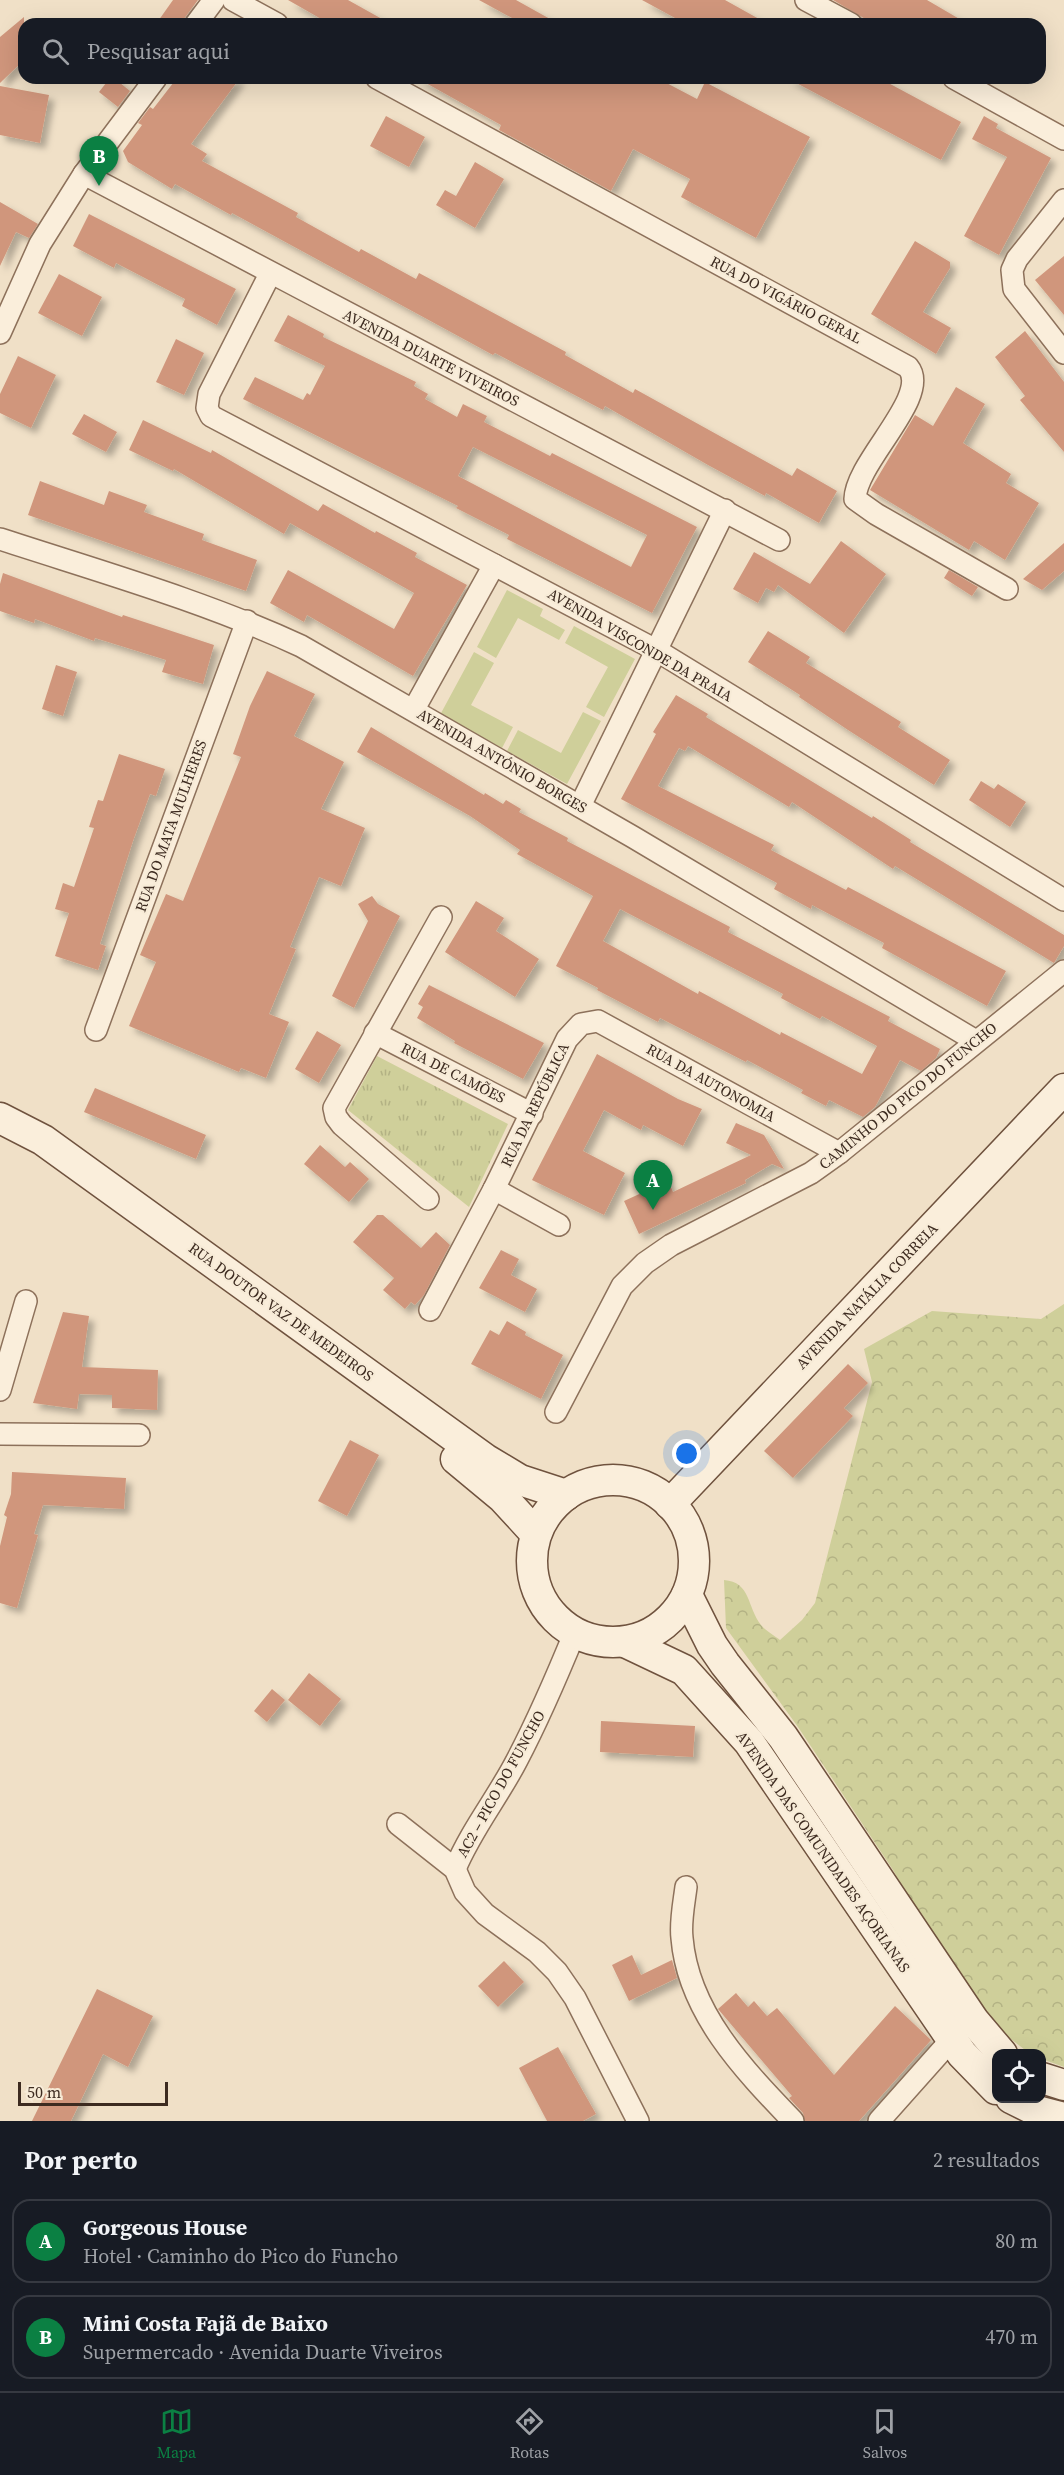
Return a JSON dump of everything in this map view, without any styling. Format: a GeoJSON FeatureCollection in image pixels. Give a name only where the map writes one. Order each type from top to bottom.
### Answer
{"type":"FeatureCollection","features":[{"type":"Feature","properties":{"kind":"street"},"geometry":{"type":"LineString","coordinates":[[200,18],[214,0]]}},
{"type":"Feature","properties":{"kind":"street"},"geometry":{"type":"LineString","coordinates":[[233,0],[266,18]]}},
{"type":"Feature","properties":{"kind":"street"},"geometry":{"type":"LineString","coordinates":[[806,0],[840,18]]}},
{"type":"Feature","properties":{"kind":"street"},"geometry":{"type":"LineString","coordinates":[[0,333],[40,244],[84,174],[152,84]]}},
{"type":"Feature","properties":{"kind":"street","name":"RUA DO VIGÁRIO GERAL"},"geometry":{"type":"LineString","coordinates":[[388,84],[909,367],[913,373],[914,391],[860,478],[855,499],[876,514],[1007,589]]}},
{"type":"Feature","properties":{"kind":"street"},"geometry":{"type":"LineString","coordinates":[[965,84],[1064,139]]}},
{"type":"Feature","properties":{"kind":"street","name":"AVENIDA DUARTE VIVEIROS"},"geometry":{"type":"LineString","coordinates":[[84,174],[270,274],[779,540]]}},
{"type":"Feature","properties":{"kind":"street"},"geometry":{"type":"LineString","coordinates":[[1064,200],[1017,259],[1012,270],[1014,289],[1064,353]]}},
{"type":"Feature","properties":{"kind":"street","name":"AVENIDA VISCONDE DA PRAIA"},"geometry":{"type":"LineString","coordinates":[[270,274],[209,394],[207,408],[211,416],[494,565],[581,608],[656,650],[1064,900]]}},
{"type":"Feature","properties":{"kind":"street"},"geometry":{"type":"LineString","coordinates":[[580,806],[725,510]]}},
{"type":"Feature","properties":{"kind":"street","name":"AVENIDA ANTÓNIO BORGES"},"geometry":{"type":"LineString","coordinates":[[0,539],[246,621],[301,646],[580,806],[976,1041]]}},
{"type":"Feature","properties":{"kind":"street"},"geometry":{"type":"LineString","coordinates":[[414,709],[494,565]]}},
{"type":"Feature","properties":{"kind":"street","name":"RUA DO MATA MULHERES"},"geometry":{"type":"LineString","coordinates":[[96,1030],[246,621]]}},
{"type":"Feature","properties":{"kind":"street"},"geometry":{"type":"LineString","coordinates":[[428,1199],[336,1117],[334,1108],[441,917]]}},
{"type":"Feature","properties":{"kind":"street","name":"CAMINHO DO PICO DO FUNCHO"},"geometry":{"type":"LineString","coordinates":[[556,1412],[622,1286],[645,1263],[671,1245],[811,1173],[839,1154],[1064,971]]}},
{"type":"Feature","properties":{"kind":"street","name":"RUA DA AUTONOMIA"},"geometry":{"type":"LineString","coordinates":[[581,1024],[598,1022],[839,1154]]}},
{"type":"Feature","properties":{"kind":"street","name":"RUA DA REPÚBLICA"},"geometry":{"type":"LineString","coordinates":[[430,1310],[532,1114],[567,1039],[572,1031],[581,1024]]}},
{"type":"Feature","properties":{"kind":"street","name":"RUA DE CAMÕES"},"geometry":{"type":"LineString","coordinates":[[375,1033],[532,1114]]}},
{"type":"Feature","properties":{"kind":"street","name":"AVENIDA NATÁLIA CORREIA"},"geometry":{"type":"LineString","coordinates":[[670,1504],[1064,1089]]}},
{"type":"Feature","properties":{"kind":"street","name":"RUA DOUTOR VAZ DE MEDEIROS"},"geometry":{"type":"LineString","coordinates":[[0,1118],[43,1140],[485,1459],[520,1480],[566,1495]]}},
{"type":"Feature","properties":{"kind":"street","name":"RUA DOUTOR VAZ DE MEDEIROS"},"geometry":{"type":"LineString","coordinates":[[0,1133],[39,1152],[472,1470],[536,1534]]}},
{"type":"Feature","properties":{"kind":"street"},"geometry":{"type":"LineString","coordinates":[[494,1189],[559,1225]]}},
{"type":"Feature","properties":{"kind":"street"},"geometry":{"type":"LineString","coordinates":[[0,1390],[26,1301]]}},
{"type":"Feature","properties":{"kind":"street"},"geometry":{"type":"LineString","coordinates":[[0,1434],[138,1435]]}},
{"type":"Feature","properties":{"kind":"street"},"geometry":{"type":"LineString","coordinates":[[620,1480],[638,1484],[656,1492],[670,1504],[682,1519],[691,1537],[694,1556],[693,1576],[687,1595],[672,1617],[650,1633],[625,1641],[608,1642],[575,1632],[556,1619],[543,1601],[533,1568],[536,1534],[548,1512],[566,1495],[592,1483],[620,1480]]}},
{"type":"Feature","properties":{"kind":"street","name":"AVENIDA DAS COMUNIDADES AÇORIANAS"},"geometry":{"type":"LineString","coordinates":[[687,1595],[712,1645],[725,1664],[783,1737],[974,2021],[998,2049]]}},
{"type":"Feature","properties":{"kind":"street","name":"AC2 – PICO DO FUNCHO"},"geometry":{"type":"LineString","coordinates":[[455,1869],[464,1847],[517,1761],[550,1693],[575,1632]]}},
{"type":"Feature","properties":{"kind":"street","name":"AVENIDA DAS COMUNIDADES AÇORIANAS"},"geometry":{"type":"LineString","coordinates":[[625,1641],[684,1670],[749,1742],[951,2038],[974,2069],[992,2085]]}},
{"type":"Feature","properties":{"kind":"street"},"geometry":{"type":"LineString","coordinates":[[398,1824],[455,1869],[465,1892],[486,1914],[537,1952],[557,1972],[574,1998],[638,2121]]}},
{"type":"Feature","properties":{"kind":"street"},"geometry":{"type":"LineString","coordinates":[[686,1887],[682,1937],[690,1980],[712,2025],[757,2084],[793,2121]]}},
{"type":"Feature","properties":{"kind":"street"},"geometry":{"type":"LineString","coordinates":[[879,2121],[951,2038]]}},
{"type":"Feature","properties":{"kind":"street"},"geometry":{"type":"LineString","coordinates":[[1046,2080],[1064,2085]]}},
{"type":"Feature","properties":{"kind":"street"},"geometry":{"type":"LineString","coordinates":[[1021,2103],[1037,2111],[1064,2118]]}},
{"type":"Feature","properties":{"kind":"green space"},"geometry":{"type":"Polygon","coordinates":[[[507,590],[543,609],[540,616],[565,630],[559,640],[518,618],[496,658],[477,647],[507,590]]]}},
{"type":"Feature","properties":{"kind":"green space"},"geometry":{"type":"Polygon","coordinates":[[[574,626],[635,659],[604,717],[586,707],[608,667],[565,643],[574,626]]]}},
{"type":"Feature","properties":{"kind":"green space"},"geometry":{"type":"Polygon","coordinates":[[[474,652],[494,663],[471,705],[513,727],[502,748],[440,715],[474,652]]]}},
{"type":"Feature","properties":{"kind":"green space"},"geometry":{"type":"Polygon","coordinates":[[[583,712],[601,721],[567,784],[507,751],[518,730],[561,753],[583,712]]]}},
{"type":"Feature","properties":{"kind":"green space"},"geometry":{"type":"Polygon","coordinates":[[[377,1056],[508,1124],[469,1207],[348,1110],[377,1056]]]}},
{"type":"Feature","properties":{"kind":"green space"},"geometry":{"type":"Polygon","coordinates":[[[1064,1304],[1064,2067],[1046,2060],[1046,2049],[1024,2049],[973,2010],[893,1870],[798,1727],[726,1628],[724,1580],[739,1585],[744,1590],[761,1625],[780,1640],[802,1620],[815,1603],[872,1382],[864,1349],[932,1311],[1041,1319],[1064,1304]]]}},
{"type":"Feature","properties":{"kind":"building"},"geometry":{"type":"Polygon","coordinates":[[[173,0],[198,0],[184,18],[160,18],[173,0]]]}},
{"type":"Feature","properties":{"kind":"building"},"geometry":{"type":"Polygon","coordinates":[[[288,0],[348,0],[380,18],[320,18],[288,0]]]}},
{"type":"Feature","properties":{"kind":"building"},"geometry":{"type":"Polygon","coordinates":[[[479,0],[516,0],[548,18],[512,18],[479,0]]]}},
{"type":"Feature","properties":{"kind":"building"},"geometry":{"type":"Polygon","coordinates":[[[642,0],[725,0],[757,18],[675,18],[642,0]]]}},
{"type":"Feature","properties":{"kind":"building"},"geometry":{"type":"Polygon","coordinates":[[[833,0],[927,0],[958,18],[864,18],[833,0]]]}},
{"type":"Feature","properties":{"kind":"building"},"geometry":{"type":"Polygon","coordinates":[[[18,22],[18,66],[0,83],[0,37],[18,22]]]}},
{"type":"Feature","properties":{"kind":"building"},"geometry":{"type":"Polygon","coordinates":[[[105,84],[121,84],[130,91],[118,107],[99,92],[105,84]]]}},
{"type":"Feature","properties":{"kind":"building"},"geometry":{"type":"Polygon","coordinates":[[[172,84],[236,84],[191,144],[207,154],[202,161],[298,213],[296,217],[359,252],[361,249],[416,279],[419,273],[566,352],[565,355],[633,393],[635,389],[792,476],[797,468],[837,491],[819,523],[766,493],[765,496],[708,465],[605,406],[603,410],[495,353],[493,355],[232,213],[231,215],[175,184],[172,189],[128,162],[123,151],[142,125],[138,123],[150,107],[153,109],[172,84]]]}},
{"type":"Feature","properties":{"kind":"building"},"geometry":{"type":"Polygon","coordinates":[[[428,84],[668,84],[697,99],[704,84],[709,84],[810,137],[756,238],[681,197],[690,179],[633,149],[611,191],[499,130],[501,125],[428,84]]]}},
{"type":"Feature","properties":{"kind":"building"},"geometry":{"type":"Polygon","coordinates":[[[798,84],[890,84],[961,122],[941,160],[798,84]]]}},
{"type":"Feature","properties":{"kind":"building"},"geometry":{"type":"Polygon","coordinates":[[[0,86],[49,95],[40,143],[0,135],[0,86]]]}},
{"type":"Feature","properties":{"kind":"building"},"geometry":{"type":"Polygon","coordinates":[[[386,116],[425,137],[409,167],[370,146],[386,116]]]}},
{"type":"Feature","properties":{"kind":"building"},"geometry":{"type":"Polygon","coordinates":[[[984,116],[998,124],[996,128],[1051,158],[999,255],[964,236],[1007,157],[972,139],[984,116]]]}},
{"type":"Feature","properties":{"kind":"building"},"geometry":{"type":"Polygon","coordinates":[[[475,162],[504,179],[475,228],[436,205],[445,190],[456,196],[475,162]]]}},
{"type":"Feature","properties":{"kind":"building"},"geometry":{"type":"Polygon","coordinates":[[[0,202],[38,224],[29,238],[16,232],[0,266],[0,202]]]}},
{"type":"Feature","properties":{"kind":"building"},"geometry":{"type":"Polygon","coordinates":[[[89,214],[236,289],[217,325],[182,306],[185,299],[116,263],[114,268],[73,246],[89,214]]]}},
{"type":"Feature","properties":{"kind":"building"},"geometry":{"type":"Polygon","coordinates":[[[915,241],[950,262],[950,268],[923,312],[951,328],[936,354],[871,314],[915,241]]]}},
{"type":"Feature","properties":{"kind":"building"},"geometry":{"type":"Polygon","coordinates":[[[1064,256],[1064,315],[1035,280],[1064,256]]]}},
{"type":"Feature","properties":{"kind":"building"},"geometry":{"type":"Polygon","coordinates":[[[59,274],[102,297],[82,336],[38,313],[59,274]]]}},
{"type":"Feature","properties":{"kind":"building"},"geometry":{"type":"Polygon","coordinates":[[[288,315],[324,334],[323,337],[416,382],[414,386],[428,394],[425,399],[457,417],[463,404],[487,416],[484,422],[550,456],[552,453],[697,527],[652,613],[507,539],[509,535],[456,508],[458,506],[243,399],[255,377],[303,400],[307,393],[310,395],[325,366],[274,341],[288,315]],[[473,447],[458,476],[631,567],[647,535],[473,447]]]}},
{"type":"Feature","properties":{"kind":"building"},"geometry":{"type":"Polygon","coordinates":[[[1025,331],[1064,382],[1064,452],[1020,400],[1025,396],[995,357],[1025,331]]]}},
{"type":"Feature","properties":{"kind":"building"},"geometry":{"type":"Polygon","coordinates":[[[176,339],[204,353],[184,395],[156,382],[176,339]]]}},
{"type":"Feature","properties":{"kind":"building"},"geometry":{"type":"Polygon","coordinates":[[[18,356],[56,375],[31,428],[0,413],[0,394],[18,356]]]}},
{"type":"Feature","properties":{"kind":"building"},"geometry":{"type":"Polygon","coordinates":[[[956,387],[985,404],[963,443],[1011,474],[1006,483],[1039,503],[1005,560],[974,541],[969,550],[870,490],[915,415],[933,426],[956,387]]]}},
{"type":"Feature","properties":{"kind":"building"},"geometry":{"type":"Polygon","coordinates":[[[84,414],[117,432],[106,452],[72,434],[84,414]]]}},
{"type":"Feature","properties":{"kind":"building"},"geometry":{"type":"Polygon","coordinates":[[[143,420],[211,453],[212,450],[318,511],[323,504],[417,553],[415,557],[467,585],[413,676],[307,615],[304,622],[270,603],[288,570],[394,629],[414,593],[290,523],[284,534],[174,469],[173,471],[129,450],[143,420]]]}},
{"type":"Feature","properties":{"kind":"building"},"geometry":{"type":"Polygon","coordinates":[[[40,481],[104,505],[109,491],[147,505],[144,512],[204,534],[202,540],[257,560],[246,591],[28,515],[40,481]]]}},
{"type":"Feature","properties":{"kind":"building"},"geometry":{"type":"Polygon","coordinates":[[[841,541],[886,574],[844,633],[778,585],[774,592],[766,588],[758,603],[733,589],[754,552],[810,584],[841,541]]]}},
{"type":"Feature","properties":{"kind":"building"},"geometry":{"type":"Polygon","coordinates":[[[1064,543],[1064,571],[1042,590],[1023,579],[1064,543]]]}},
{"type":"Feature","properties":{"kind":"building"},"geometry":{"type":"Polygon","coordinates":[[[949,570],[978,587],[972,596],[944,578],[949,570]]]}},
{"type":"Feature","properties":{"kind":"building"},"geometry":{"type":"Polygon","coordinates":[[[3,573],[122,617],[123,615],[214,645],[203,684],[162,672],[166,660],[95,638],[94,641],[35,619],[34,623],[0,611],[0,584],[3,573]]]}},
{"type":"Feature","properties":{"kind":"building"},"geometry":{"type":"Polygon","coordinates":[[[768,631],[810,657],[806,663],[901,722],[898,727],[950,760],[934,785],[748,662],[768,631]]]}},
{"type":"Feature","properties":{"kind":"building"},"geometry":{"type":"Polygon","coordinates":[[[56,665],[77,672],[63,716],[42,709],[56,665]]]}},
{"type":"Feature","properties":{"kind":"building"},"geometry":{"type":"Polygon","coordinates":[[[267,671],[315,694],[294,736],[344,762],[321,809],[365,828],[341,886],[319,877],[290,947],[296,949],[269,1014],[289,1022],[266,1078],[241,1068],[239,1072],[129,1026],[156,962],[140,955],[166,894],[183,901],[241,757],[233,754],[250,706],[267,671]]]}},
{"type":"Feature","properties":{"kind":"building"},"geometry":{"type":"Polygon","coordinates":[[[676,695],[708,714],[706,717],[872,818],[873,816],[911,840],[910,842],[1064,935],[1064,946],[1054,963],[895,866],[893,869],[792,802],[789,807],[688,746],[685,751],[679,748],[658,786],[774,845],[771,850],[846,890],[848,887],[1006,971],[987,1006],[882,948],[884,943],[812,905],[811,909],[774,889],[777,883],[621,799],[656,734],[653,732],[676,695]]]}},
{"type":"Feature","properties":{"kind":"building"},"geometry":{"type":"Polygon","coordinates":[[[371,727],[484,795],[485,793],[503,804],[506,800],[521,809],[519,812],[568,838],[567,841],[730,927],[728,932],[890,1017],[888,1021],[940,1049],[936,1058],[921,1071],[900,1060],[875,1107],[863,1117],[829,1100],[826,1106],[801,1093],[803,1090],[747,1060],[746,1062],[660,1018],[658,1022],[597,990],[598,988],[556,966],[593,896],[517,854],[520,850],[470,816],[357,752],[371,727]],[[620,909],[603,941],[698,994],[699,991],[780,1035],[781,1032],[862,1074],[877,1046],[822,1016],[820,1019],[781,998],[783,994],[620,909]]]}},
{"type":"Feature","properties":{"kind":"building"},"geometry":{"type":"Polygon","coordinates":[[[119,754],[165,769],[156,796],[150,794],[133,841],[100,944],[106,946],[98,970],[55,956],[69,913],[55,909],[63,883],[74,887],[94,828],[89,827],[98,800],[103,801],[119,754]]]}},
{"type":"Feature","properties":{"kind":"building"},"geometry":{"type":"Polygon","coordinates":[[[981,781],[994,789],[998,784],[1026,802],[1010,827],[969,800],[981,781]]]}},
{"type":"Feature","properties":{"kind":"building"},"geometry":{"type":"Polygon","coordinates":[[[372,896],[378,904],[400,916],[354,1008],[332,996],[368,921],[358,904],[372,896]]]}},
{"type":"Feature","properties":{"kind":"building"},"geometry":{"type":"Polygon","coordinates":[[[476,901],[504,918],[496,931],[539,959],[515,997],[445,952],[476,901]]]}},
{"type":"Feature","properties":{"kind":"building"},"geometry":{"type":"Polygon","coordinates":[[[429,985],[544,1043],[523,1079],[454,1043],[455,1041],[417,1018],[423,1007],[418,1004],[429,985]]]}},
{"type":"Feature","properties":{"kind":"building"},"geometry":{"type":"Polygon","coordinates":[[[317,1031],[341,1045],[319,1083],[295,1069],[317,1031]]]}},
{"type":"Feature","properties":{"kind":"building"},"geometry":{"type":"Polygon","coordinates":[[[597,1054],[678,1099],[702,1109],[683,1146],[643,1125],[641,1130],[604,1110],[583,1151],[625,1173],[604,1215],[532,1180],[597,1054]]]}},
{"type":"Feature","properties":{"kind":"building"},"geometry":{"type":"Polygon","coordinates":[[[95,1088],[206,1135],[196,1159],[84,1112],[95,1088]]]}},
{"type":"Feature","properties":{"kind":"building"},"geometry":{"type":"Polygon","coordinates":[[[736,1123],[764,1135],[784,1169],[772,1164],[745,1180],[746,1183],[639,1234],[624,1201],[668,1181],[673,1192],[751,1155],[726,1143],[736,1123]]]}},
{"type":"Feature","properties":{"kind":"building"},"geometry":{"type":"Polygon","coordinates":[[[320,1145],[345,1167],[350,1162],[369,1179],[349,1202],[304,1164],[320,1145]]]}},
{"type":"Feature","properties":{"kind":"building"},"geometry":{"type":"Polygon","coordinates":[[[377,1215],[383,1215],[421,1248],[436,1232],[450,1245],[424,1295],[415,1305],[411,1302],[405,1309],[383,1290],[394,1278],[353,1242],[377,1215]]]}},
{"type":"Feature","properties":{"kind":"building"},"geometry":{"type":"Polygon","coordinates":[[[501,1250],[519,1259],[511,1275],[537,1289],[525,1312],[479,1288],[501,1250]]]}},
{"type":"Feature","properties":{"kind":"building"},"geometry":{"type":"Polygon","coordinates":[[[63,1312],[89,1316],[82,1367],[158,1370],[157,1410],[112,1408],[112,1395],[79,1394],[77,1409],[33,1403],[63,1312]]]}},
{"type":"Feature","properties":{"kind":"building"},"geometry":{"type":"Polygon","coordinates":[[[507,1321],[526,1332],[525,1335],[563,1355],[541,1399],[471,1364],[490,1330],[499,1335],[507,1321]]]}},
{"type":"Feature","properties":{"kind":"building"},"geometry":{"type":"Polygon","coordinates":[[[848,1364],[868,1383],[844,1408],[853,1416],[793,1478],[764,1451],[848,1364]]]}},
{"type":"Feature","properties":{"kind":"building"},"geometry":{"type":"Polygon","coordinates":[[[350,1440],[379,1455],[347,1516],[318,1501],[350,1440]]]}},
{"type":"Feature","properties":{"kind":"building"},"geometry":{"type":"Polygon","coordinates":[[[12,1472],[126,1478],[124,1509],[43,1505],[34,1534],[38,1535],[17,1608],[0,1603],[0,1546],[7,1517],[4,1515],[11,1494],[12,1472]]]}},
{"type":"Feature","properties":{"kind":"building"},"geometry":{"type":"Polygon","coordinates":[[[309,1673],[341,1699],[320,1726],[288,1700],[309,1673]]]}},
{"type":"Feature","properties":{"kind":"building"},"geometry":{"type":"Polygon","coordinates":[[[272,1689],[285,1700],[267,1722],[254,1711],[272,1689]]]}},
{"type":"Feature","properties":{"kind":"building"},"geometry":{"type":"Polygon","coordinates":[[[601,1721],[695,1726],[693,1757],[600,1752],[601,1721]]]}},
{"type":"Feature","properties":{"kind":"building"},"geometry":{"type":"Polygon","coordinates":[[[632,1955],[641,1975],[672,1960],[677,1978],[629,2001],[612,1965],[632,1955]]]}},
{"type":"Feature","properties":{"kind":"building"},"geometry":{"type":"Polygon","coordinates":[[[504,1961],[524,1982],[498,2007],[478,1986],[504,1961]]]}},
{"type":"Feature","properties":{"kind":"building"},"geometry":{"type":"Polygon","coordinates":[[[97,1989],[153,2016],[128,2067],[103,2054],[71,2121],[32,2121],[97,1989]]]}},
{"type":"Feature","properties":{"kind":"building"},"geometry":{"type":"Polygon","coordinates":[[[736,1993],[748,2007],[754,2001],[767,2016],[777,2008],[834,2075],[895,2006],[931,2040],[859,2121],[805,2121],[803,2113],[789,2098],[792,2096],[718,2009],[736,1993]]]}},
{"type":"Feature","properties":{"kind":"building"},"geometry":{"type":"Polygon","coordinates":[[[558,2047],[596,2114],[583,2121],[547,2121],[519,2068],[558,2047]]]}},
{"type":"Feature","properties":{"kind":"place","name":"Mini Costa Fajã de Baixo"},"geometry":{"type":"Point","coordinates":[99,186]}},
{"type":"Feature","properties":{"kind":"place","name":"Gorgeous House"},"geometry":{"type":"Point","coordinates":[653,1210]}}]}
